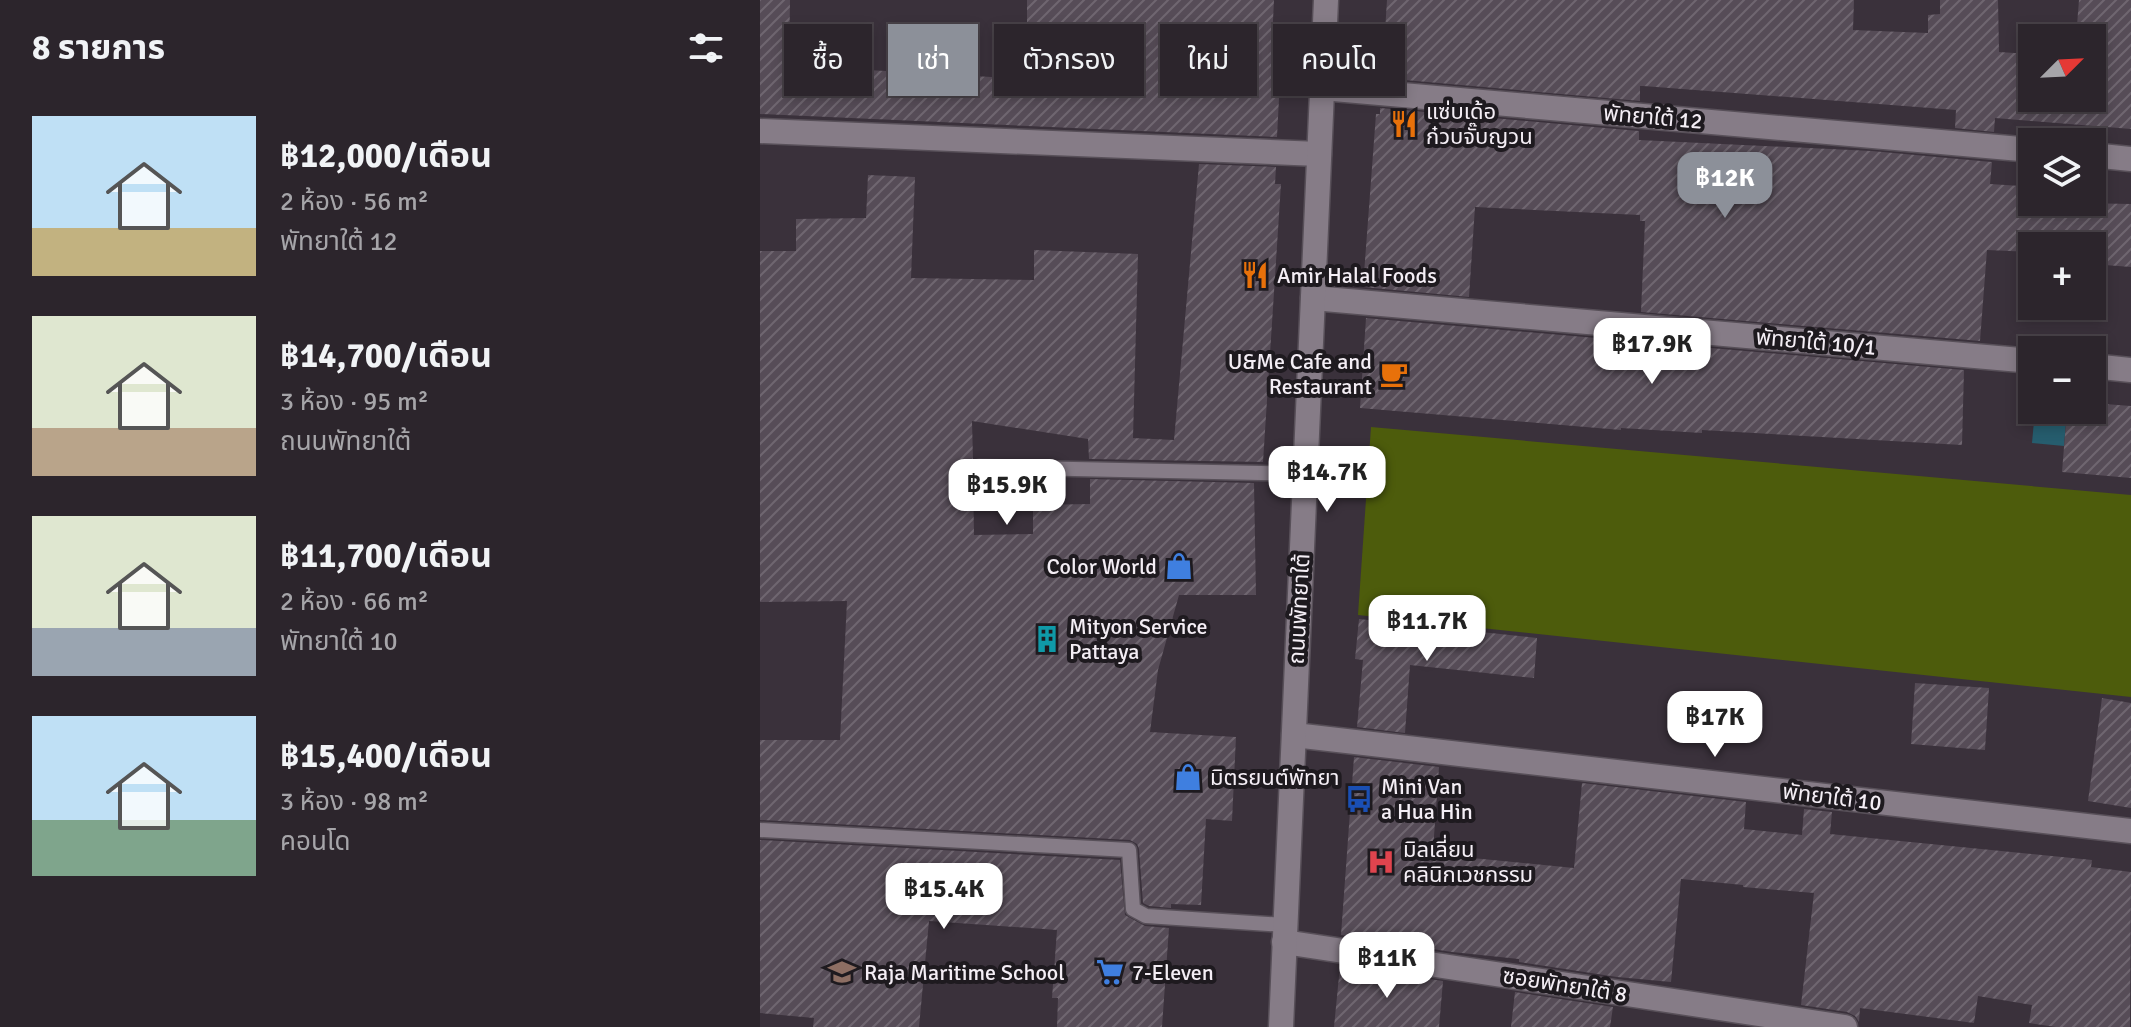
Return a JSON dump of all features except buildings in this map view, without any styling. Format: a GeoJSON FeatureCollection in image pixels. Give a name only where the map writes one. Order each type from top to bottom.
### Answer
{"type":"FeatureCollection","features":[{"type":"Feature","properties":{"kind":"street","name":"ถนนพัทยาใต้"},"geometry":{"type":"LineString","coordinates":[[1325,24],[1326,0]]}},
{"type":"Feature","properties":{"kind":"street","name":"พัทยาใต้ 12"},"geometry":{"type":"LineString","coordinates":[[1405,95],[2018,149]]}},
{"type":"Feature","properties":{"kind":"street","name":"ถนนพัทยาใต้"},"geometry":{"type":"LineString","coordinates":[[1281,1027],[1322,96]]}},
{"type":"Feature","properties":{"kind":"street"},"geometry":{"type":"LineString","coordinates":[[760,131],[1319,154]]}},
{"type":"Feature","properties":{"kind":"street"},"geometry":{"type":"LineString","coordinates":[[2106,156],[2131,159]]}},
{"type":"Feature","properties":{"kind":"street","name":"พัทยาใต้ 10/1"},"geometry":{"type":"LineString","coordinates":[[1313,298],[2018,360]]}},
{"type":"Feature","properties":{"kind":"street"},"geometry":{"type":"LineString","coordinates":[[2106,367],[2131,370]]}},
{"type":"Feature","properties":{"kind":"street","name":"พัทยาใต้ 10"},"geometry":{"type":"LineString","coordinates":[[1294,735],[2131,831]]}},
{"type":"Feature","properties":{"kind":"street","name":"ซอยพัทยาใต้ 8"},"geometry":{"type":"LineString","coordinates":[[1284,934],[1845,1027]]}},
{"type":"Feature","properties":{"kind":"lane"},"geometry":{"type":"LineString","coordinates":[[979,467],[1305,474]]}},
{"type":"Feature","properties":{"kind":"lane"},"geometry":{"type":"LineString","coordinates":[[760,830],[1129,850],[1133,909],[1146,916],[1284,934]]}},
{"type":"Feature","properties":{"kind":"green space"},"geometry":{"type":"Polygon","coordinates":[[[1371,427],[2131,495],[2131,697],[1358,615],[1371,427]]]}},
{"type":"Feature","properties":{"kind":"water"},"geometry":{"type":"Polygon","coordinates":[[[2034,424],[2066,424],[2064,446],[2032,443],[2034,424]]]}},
{"type":"Feature","properties":{"kind":"place","name":"แซ่บเด้อ ก๋วบจั๊บญวน"},"geometry":{"type":"Point","coordinates":[1404,124]}},
{"type":"Feature","properties":{"kind":"place","name":"Amir Halal Foods"},"geometry":{"type":"Point","coordinates":[1255,275]}},
{"type":"Feature","properties":{"kind":"place","name":"U&Me Cafe and Restaurant"},"geometry":{"type":"Point","coordinates":[1394,374]}},
{"type":"Feature","properties":{"kind":"place","name":"Color World"},"geometry":{"type":"Point","coordinates":[1179,566]}},
{"type":"Feature","properties":{"kind":"place","name":"Mityon Service Pattaya"},"geometry":{"type":"Point","coordinates":[1047,639]}},
{"type":"Feature","properties":{"kind":"place","name":"มิตรยนต์พัทยา"},"geometry":{"type":"Point","coordinates":[1188,777]}},
{"type":"Feature","properties":{"kind":"place","name":"Mini Van a Hua Hin"},"geometry":{"type":"Point","coordinates":[1359,799]}},
{"type":"Feature","properties":{"kind":"place","name":"มิลเลี่ยน คลินิกเวชกรรม"},"geometry":{"type":"Point","coordinates":[1381,862]}},
{"type":"Feature","properties":{"kind":"place","name":"Raja Maritime School"},"geometry":{"type":"Point","coordinates":[842,972]}},
{"type":"Feature","properties":{"kind":"place","name":"7-Eleven"},"geometry":{"type":"Point","coordinates":[1110,972]}}]}
